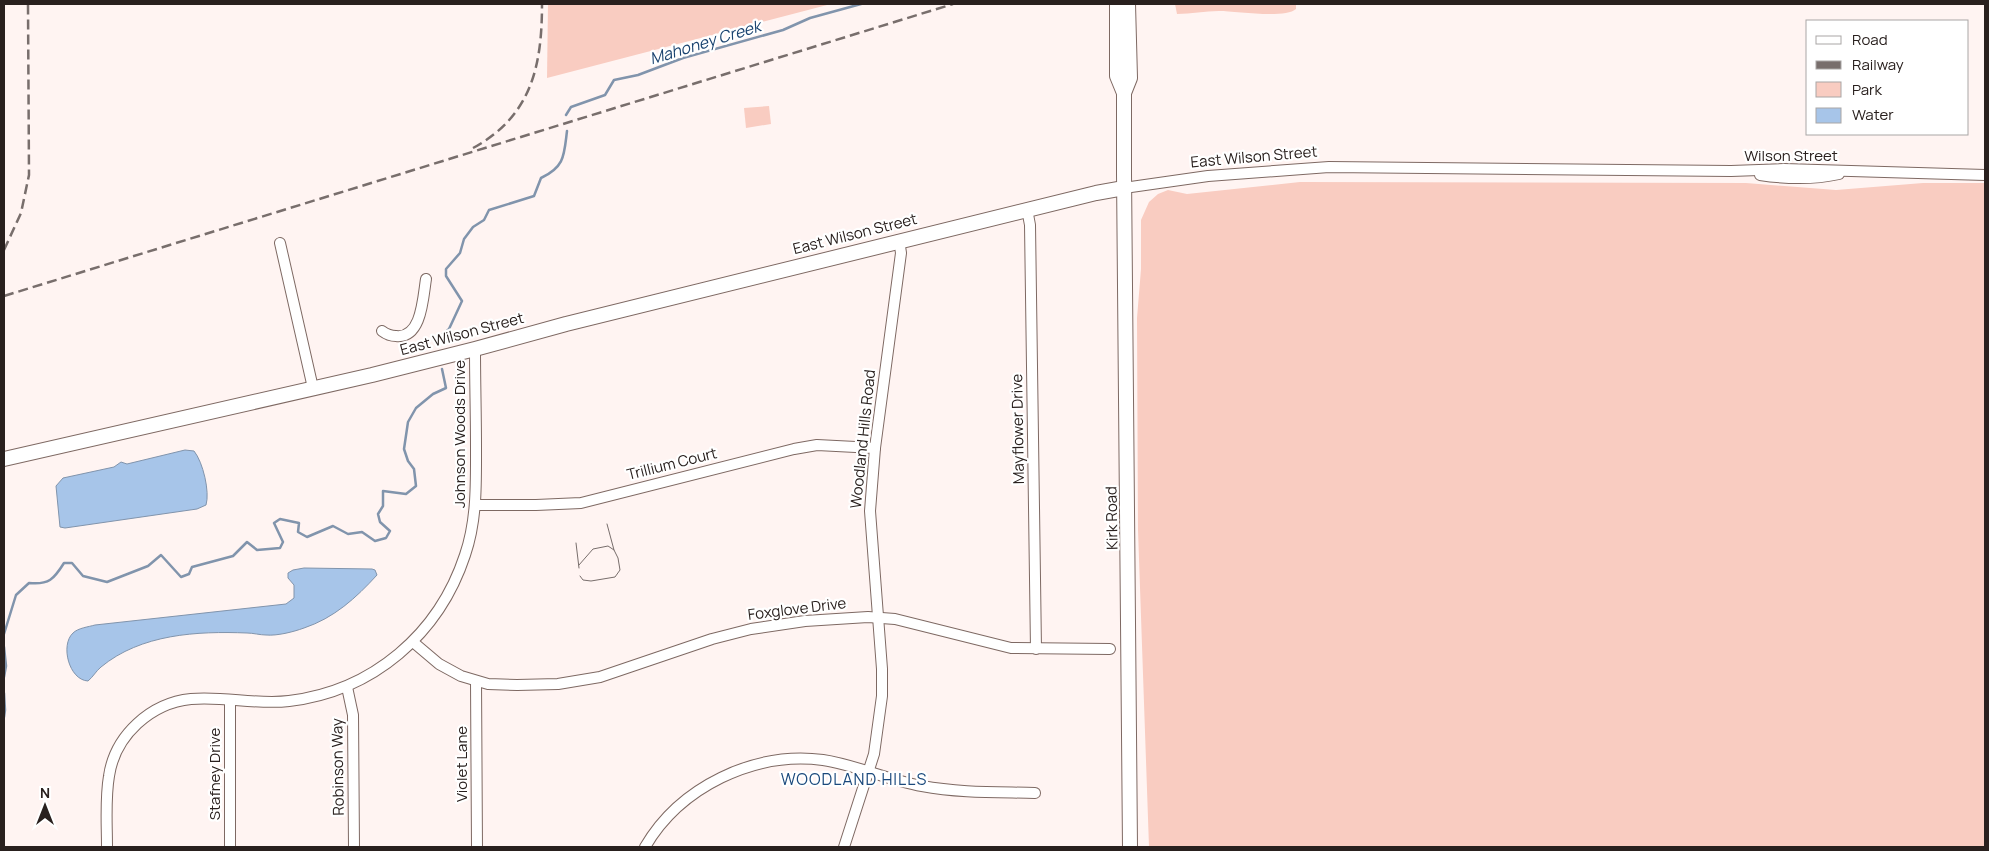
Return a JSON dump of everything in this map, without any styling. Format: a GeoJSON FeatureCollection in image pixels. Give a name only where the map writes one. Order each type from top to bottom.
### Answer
{"type":"FeatureCollection","features":[{"type":"Feature","properties":{"kind":"street"},"geometry":{"type":"LineString","coordinates":[[1118,4],[1117,76],[1124,93]]}},
{"type":"Feature","properties":{"kind":"street"},"geometry":{"type":"LineString","coordinates":[[1124,93],[1130,78],[1128,4]]}},
{"type":"Feature","properties":{"kind":"street","name":"Kirk Road"},"geometry":{"type":"LineString","coordinates":[[1124,93],[1130,847]]}},
{"type":"Feature","properties":{"kind":"street","name":"East Wilson Street"},"geometry":{"type":"LineString","coordinates":[[4,460],[475,349],[566,324],[899,240],[1124,188],[1208,176],[1329,167],[1731,171]]}},
{"type":"Feature","properties":{"kind":"street","name":"Wilson Street"},"geometry":{"type":"LineString","coordinates":[[1731,171],[1785,179],[1807,179],[1850,172],[1985,175]]}},
{"type":"Feature","properties":{"kind":"street","name":"Mayflower Drive"},"geometry":{"type":"LineString","coordinates":[[1027,209],[1030,225],[1036,649]]}},
{"type":"Feature","properties":{"kind":"street","name":"Woodland Hills Road"},"geometry":{"type":"LineString","coordinates":[[844,847],[868,772],[877,736],[882,696],[882,669],[870,511],[875,448],[901,253],[899,240]]}},
{"type":"Feature","properties":{"kind":"street"},"geometry":{"type":"LineString","coordinates":[[280,243],[313,388]]}},
{"type":"Feature","properties":{"kind":"street"},"geometry":{"type":"LineString","coordinates":[[382,331],[387,334],[404,337],[416,327],[426,279]]}},
{"type":"Feature","properties":{"kind":"street","name":"Johnson Woods Drive"},"geometry":{"type":"LineString","coordinates":[[107,847],[109,774],[115,754],[126,735],[154,710],[172,702],[192,699],[288,702],[318,696],[346,687],[382,668],[413,642],[439,610],[459,572],[470,537],[476,505],[475,349]]}},
{"type":"Feature","properties":{"kind":"street","name":"Trillium Court"},"geometry":{"type":"LineString","coordinates":[[476,505],[580,503],[794,449],[817,446],[875,448]]}},
{"type":"Feature","properties":{"kind":"street","name":"Foxglove Drive"},"geometry":{"type":"LineString","coordinates":[[413,642],[447,669],[476,681],[488,684],[517,685],[558,684],[614,674],[712,639],[751,629],[804,621],[877,616],[1011,648],[1110,649]]}},
{"type":"Feature","properties":{"kind":"street","name":"Violet Lane"},"geometry":{"type":"LineString","coordinates":[[476,681],[477,847]]}},
{"type":"Feature","properties":{"kind":"street","name":"Robinson Way"},"geometry":{"type":"LineString","coordinates":[[346,687],[353,715],[354,847]]}},
{"type":"Feature","properties":{"kind":"street","name":"Stafney Drive"},"geometry":{"type":"LineString","coordinates":[[230,700],[230,847]]}},
{"type":"Feature","properties":{"kind":"street"},"geometry":{"type":"LineString","coordinates":[[645,847],[662,824],[680,805],[712,783],[741,769],[773,761],[805,759],[835,762],[935,788],[1035,793]]}},
{"type":"Feature","properties":{"kind":"green space"},"geometry":{"type":"Polygon","coordinates":[[[548,4],[831,4],[547,78],[548,4]]]}},
{"type":"Feature","properties":{"kind":"green space"},"geometry":{"type":"Polygon","coordinates":[[[1175,4],[1296,4],[1296,9],[1282,14],[1219,11],[1177,14],[1175,4]]]}},
{"type":"Feature","properties":{"kind":"green space"},"geometry":{"type":"Polygon","coordinates":[[[769,106],[771,124],[746,128],[744,108],[769,106]]]}},
{"type":"Feature","properties":{"kind":"green space"},"geometry":{"type":"Polygon","coordinates":[[[1300,182],[1746,183],[1836,190],[1923,183],[1985,183],[1985,847],[1149,847],[1138,530],[1137,318],[1141,269],[1141,220],[1149,202],[1158,194],[1168,190],[1187,194],[1300,182]]]}},
{"type":"Feature","properties":{"kind":"water"},"geometry":{"type":"Polygon","coordinates":[[[185,450],[194,451],[203,469],[207,493],[206,505],[197,509],[65,528],[60,527],[56,486],[63,478],[114,467],[121,462],[127,464],[185,450]]]}},
{"type":"Feature","properties":{"kind":"water"},"geometry":{"type":"Polygon","coordinates":[[[304,568],[372,569],[375,570],[377,575],[361,592],[335,613],[315,624],[300,629],[270,635],[249,633],[189,634],[152,641],[134,647],[117,656],[101,667],[88,681],[81,679],[71,669],[68,661],[67,645],[69,638],[78,630],[95,625],[286,604],[294,598],[294,585],[288,578],[288,573],[304,568]]]}},
{"type":"Feature","properties":{"kind":"waterway","name":"Mahoney Creek"},"geometry":{"type":"LineString","coordinates":[[566,115],[571,107],[605,95],[614,80],[638,75],[683,58],[783,30],[810,18],[861,4]]}},
{"type":"Feature","properties":{"kind":"waterway","name":"Mahoney Creek"},"geometry":{"type":"LineString","coordinates":[[436,343],[436,340],[449,329],[462,301],[446,276],[446,269],[460,253],[464,239],[473,227],[484,220],[489,210],[534,196],[541,178],[559,165],[564,154],[567,131]]}},
{"type":"Feature","properties":{"kind":"waterway","name":"Mahoney Creek"},"geometry":{"type":"LineString","coordinates":[[4,634],[16,595],[29,583],[42,583],[50,580],[64,563],[72,563],[83,576],[107,582],[148,566],[161,555],[181,577],[189,574],[192,567],[233,556],[247,542],[257,550],[280,548],[283,542],[274,523],[280,519],[299,523],[298,532],[307,537],[333,526],[348,534],[362,532],[375,541],[386,538],[390,531],[380,522],[378,514],[383,506],[383,491],[406,494],[416,486],[414,469],[408,461],[404,449],[408,422],[416,408],[433,394],[446,388],[442,369]]}},
{"type":"Feature","properties":{"kind":"waterway","name":"Mahoney Creek"},"geometry":{"type":"LineString","coordinates":[[4,647],[6,666],[4,677]]}},
{"type":"Feature","properties":{"kind":"waterway","name":"Mahoney Creek"},"geometry":{"type":"LineString","coordinates":[[4,693],[4,717]]}},
{"type":"Feature","properties":{"kind":"tram line"},"geometry":{"type":"LineString","coordinates":[[580,576],[583,580],[591,581],[615,577],[620,570],[607,524]]}},
{"type":"Feature","properties":{"kind":"tram line"},"geometry":{"type":"LineString","coordinates":[[576,543],[579,568]]}},
{"type":"Feature","properties":{"kind":"tram line"},"geometry":{"type":"LineString","coordinates":[[579,565],[593,549],[608,546],[614,550]]}},
{"type":"Feature","properties":{"kind":"railway"},"geometry":{"type":"LineString","coordinates":[[4,250],[21,213],[29,175],[28,4]]}},
{"type":"Feature","properties":{"kind":"railway"},"geometry":{"type":"LineString","coordinates":[[473,148],[493,135],[509,121],[530,87],[540,48],[542,4]]}},
{"type":"Feature","properties":{"kind":"railway"},"geometry":{"type":"LineString","coordinates":[[4,296],[953,4]]}},
{"type":"Feature","properties":{"kind":"district","name":"WOODLAND HILLS"},"geometry":{"type":"Point","coordinates":[854,779]}}]}
